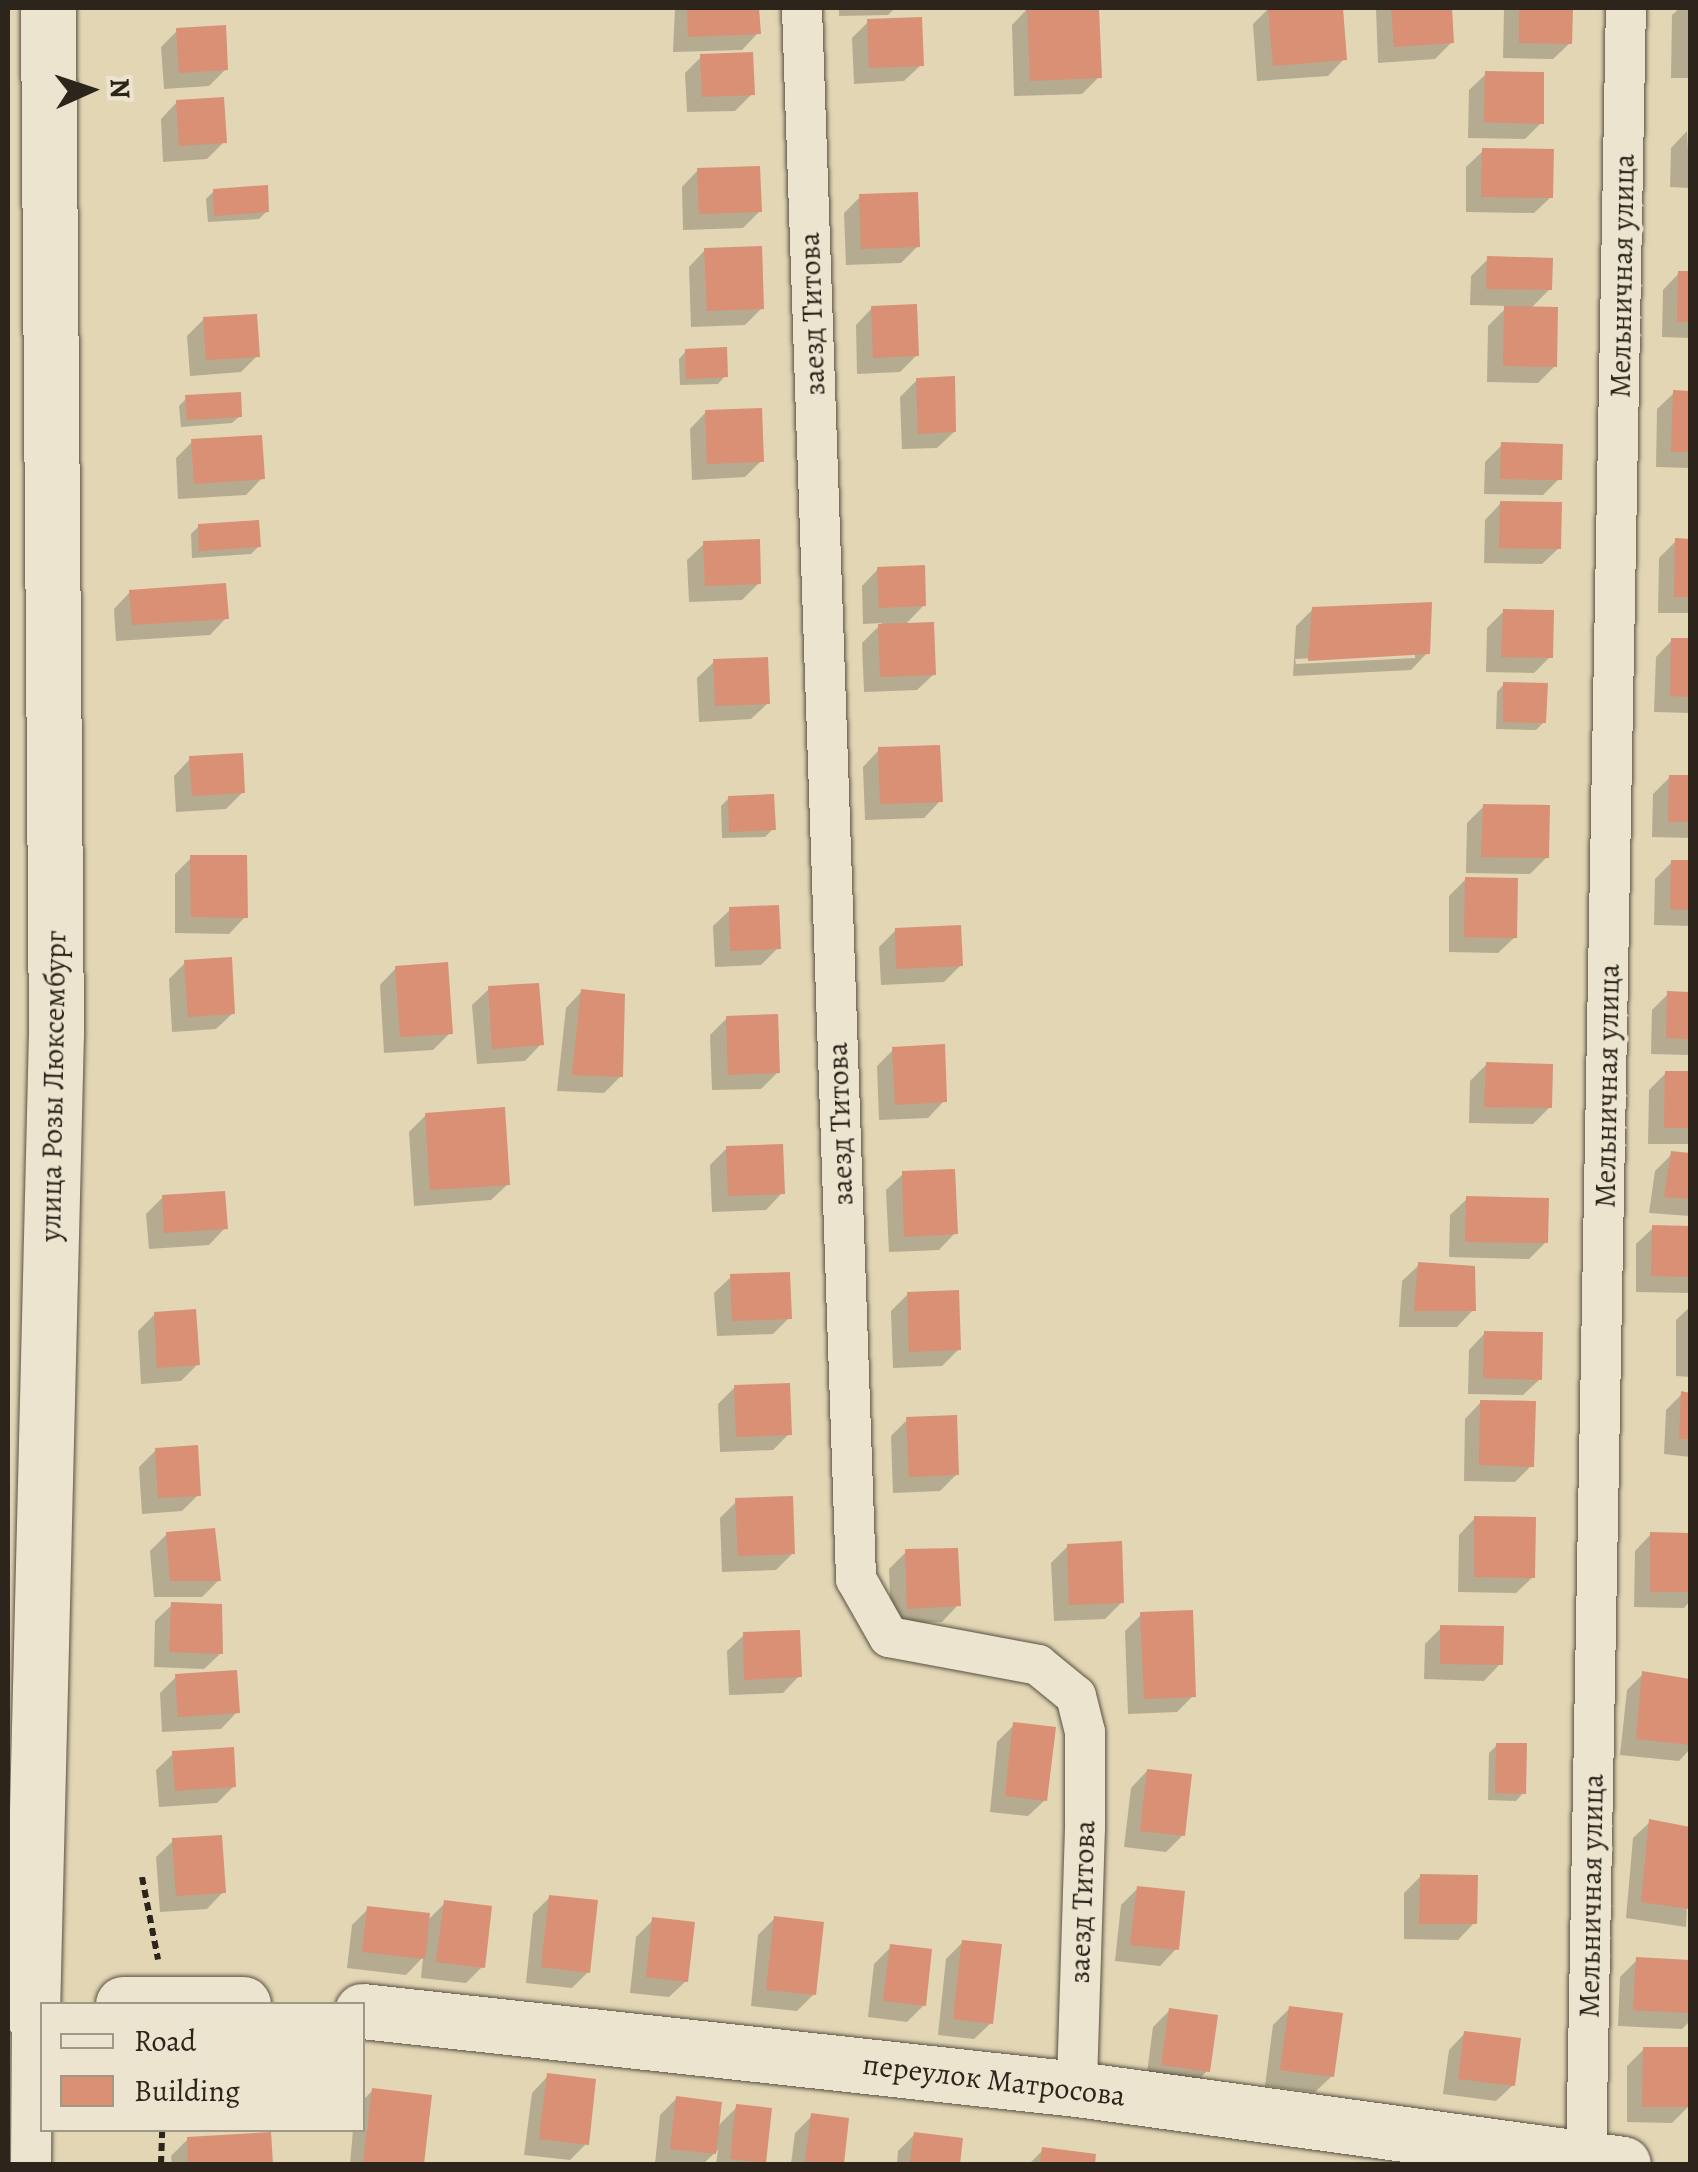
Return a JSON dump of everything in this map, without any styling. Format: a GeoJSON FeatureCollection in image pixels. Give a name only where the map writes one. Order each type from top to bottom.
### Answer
{"type":"FeatureCollection","features":[{"type":"Feature","properties":{"kind":"main road","name":"улица Розы Люксембург"},"geometry":{"type":"LineString","coordinates":[[27,2014],[56,1034],[48,8]]}},
{"type":"Feature","properties":{"kind":"main road","name":"переулок Матросова"},"geometry":{"type":"LineString","coordinates":[[365,2011],[1077,2089],[1598,2163]]}},
{"type":"Feature","properties":{"kind":"street","name":"заезд Титова"},"geometry":{"type":"LineString","coordinates":[[802,8],[856,1579],[889,1637],[1038,1665],[1076,1696],[1085,1732],[1077,2089]]}},
{"type":"Feature","properties":{"kind":"street","name":"Мельничная улица"},"geometry":{"type":"LineString","coordinates":[[1598,2163],[1626,8]]}},
{"type":"Feature","properties":{"kind":"street","name":"улица Розы Люксембург"},"geometry":{"type":"LineString","coordinates":[[27,2014],[31,2164]]}},
{"type":"Feature","properties":{"kind":"path"},"geometry":{"type":"LineString","coordinates":[[142,1876],[144,2002]]}},
{"type":"Feature","properties":{"kind":"path"},"geometry":{"type":"LineString","coordinates":[[161,2164],[162,2132]]}},
{"type":"Feature","properties":{"kind":"building"},"geometry":{"type":"Polygon","coordinates":[[[687,8],[759,8],[761,34],[688,37],[687,8]]]}},
{"type":"Feature","properties":{"kind":"building"},"geometry":{"type":"Polygon","coordinates":[[[1027,8],[1099,8],[1102,78],[1030,81],[1027,8]]]}},
{"type":"Feature","properties":{"kind":"building"},"geometry":{"type":"Polygon","coordinates":[[[1268,8],[1343,8],[1347,60],[1273,66],[1268,8]]]}},
{"type":"Feature","properties":{"kind":"building"},"geometry":{"type":"Polygon","coordinates":[[[1391,8],[1452,8],[1454,43],[1394,47],[1391,8]]]}},
{"type":"Feature","properties":{"kind":"building"},"geometry":{"type":"Polygon","coordinates":[[[1519,8],[1573,8],[1572,44],[1519,43],[1519,8]]]}},
{"type":"Feature","properties":{"kind":"building"},"geometry":{"type":"Polygon","coordinates":[[[922,17],[924,66],[869,68],[867,19],[922,17]]]}},
{"type":"Feature","properties":{"kind":"building"},"geometry":{"type":"Polygon","coordinates":[[[226,25],[228,70],[179,73],[176,28],[226,25]]]}},
{"type":"Feature","properties":{"kind":"building"},"geometry":{"type":"Polygon","coordinates":[[[753,52],[755,95],[702,97],[700,54],[753,52]]]}},
{"type":"Feature","properties":{"kind":"building"},"geometry":{"type":"Polygon","coordinates":[[[1485,71],[1544,72],[1544,124],[1484,122],[1485,71]]]}},
{"type":"Feature","properties":{"kind":"building"},"geometry":{"type":"Polygon","coordinates":[[[224,97],[227,143],[179,146],[176,100],[224,97]]]}},
{"type":"Feature","properties":{"kind":"building"},"geometry":{"type":"Polygon","coordinates":[[[1482,148],[1554,149],[1553,198],[1481,197],[1482,148]]]}},
{"type":"Feature","properties":{"kind":"building"},"geometry":{"type":"Polygon","coordinates":[[[760,166],[762,212],[699,214],[697,168],[760,166]]]}},
{"type":"Feature","properties":{"kind":"building"},"geometry":{"type":"Polygon","coordinates":[[[268,185],[269,212],[214,216],[213,189],[268,185]]]}},
{"type":"Feature","properties":{"kind":"building"},"geometry":{"type":"Polygon","coordinates":[[[918,192],[920,247],[861,249],[859,194],[918,192]]]}},
{"type":"Feature","properties":{"kind":"building"},"geometry":{"type":"Polygon","coordinates":[[[762,246],[764,309],[707,311],[704,248],[762,246]]]}},
{"type":"Feature","properties":{"kind":"building"},"geometry":{"type":"Polygon","coordinates":[[[1487,256],[1553,258],[1552,290],[1486,289],[1487,256]]]}},
{"type":"Feature","properties":{"kind":"building"},"geometry":{"type":"Polygon","coordinates":[[[1678,271],[1690,271],[1690,322],[1677,322],[1678,271]]]}},
{"type":"Feature","properties":{"kind":"building"},"geometry":{"type":"Polygon","coordinates":[[[917,304],[919,356],[873,358],[871,306],[917,304]]]}},
{"type":"Feature","properties":{"kind":"building"},"geometry":{"type":"Polygon","coordinates":[[[1504,306],[1558,307],[1557,367],[1503,366],[1504,306]]]}},
{"type":"Feature","properties":{"kind":"building"},"geometry":{"type":"Polygon","coordinates":[[[257,314],[260,357],[206,360],[203,317],[257,314]]]}},
{"type":"Feature","properties":{"kind":"building"},"geometry":{"type":"Polygon","coordinates":[[[727,347],[728,377],[686,379],[685,349],[727,347]]]}},
{"type":"Feature","properties":{"kind":"building"},"geometry":{"type":"Polygon","coordinates":[[[955,376],[956,432],[918,434],[916,378],[955,376]]]}},
{"type":"Feature","properties":{"kind":"building"},"geometry":{"type":"Polygon","coordinates":[[[1673,390],[1690,391],[1690,452],[1671,452],[1673,390]]]}},
{"type":"Feature","properties":{"kind":"building"},"geometry":{"type":"Polygon","coordinates":[[[241,392],[242,417],[187,420],[185,395],[241,392]]]}},
{"type":"Feature","properties":{"kind":"building"},"geometry":{"type":"Polygon","coordinates":[[[762,408],[764,462],[707,464],[705,410],[762,408]]]}},
{"type":"Feature","properties":{"kind":"building"},"geometry":{"type":"Polygon","coordinates":[[[262,435],[265,479],[194,484],[191,439],[262,435]]]}},
{"type":"Feature","properties":{"kind":"building"},"geometry":{"type":"Polygon","coordinates":[[[1501,442],[1563,444],[1562,480],[1500,479],[1501,442]]]}},
{"type":"Feature","properties":{"kind":"building"},"geometry":{"type":"Polygon","coordinates":[[[1500,501],[1562,502],[1561,549],[1499,548],[1500,501]]]}},
{"type":"Feature","properties":{"kind":"building"},"geometry":{"type":"Polygon","coordinates":[[[259,520],[261,547],[199,551],[198,524],[259,520]]]}},
{"type":"Feature","properties":{"kind":"building"},"geometry":{"type":"Polygon","coordinates":[[[1675,538],[1690,539],[1690,597],[1674,597],[1675,538]]]}},
{"type":"Feature","properties":{"kind":"building"},"geometry":{"type":"Polygon","coordinates":[[[760,539],[761,584],[705,586],[703,541],[760,539]]]}},
{"type":"Feature","properties":{"kind":"building"},"geometry":{"type":"Polygon","coordinates":[[[925,565],[926,606],[879,608],[877,567],[925,565]]]}},
{"type":"Feature","properties":{"kind":"building"},"geometry":{"type":"Polygon","coordinates":[[[226,583],[229,619],[132,625],[129,590],[226,583]]]}},
{"type":"Feature","properties":{"kind":"building"},"geometry":{"type":"Polygon","coordinates":[[[1432,602],[1430,654],[1308,661],[1312,607],[1432,602]]]}},
{"type":"Feature","properties":{"kind":"building"},"geometry":{"type":"Polygon","coordinates":[[[1503,609],[1554,610],[1553,658],[1501,657],[1503,609]]]}},
{"type":"Feature","properties":{"kind":"building"},"geometry":{"type":"Polygon","coordinates":[[[934,622],[936,675],[880,677],[878,624],[934,622]]]}},
{"type":"Feature","properties":{"kind":"building"},"geometry":{"type":"Polygon","coordinates":[[[1671,638],[1690,638],[1690,697],[1670,696],[1671,638]]]}},
{"type":"Feature","properties":{"kind":"building"},"geometry":{"type":"Polygon","coordinates":[[[768,657],[770,704],[715,706],[713,659],[768,657]]]}},
{"type":"Feature","properties":{"kind":"building"},"geometry":{"type":"Polygon","coordinates":[[[1503,682],[1548,683],[1546,723],[1503,722],[1503,682]]]}},
{"type":"Feature","properties":{"kind":"building"},"geometry":{"type":"Polygon","coordinates":[[[940,745],[943,802],[880,804],[878,747],[940,745]]]}},
{"type":"Feature","properties":{"kind":"building"},"geometry":{"type":"Polygon","coordinates":[[[243,753],[245,793],[192,796],[189,756],[243,753]]]}},
{"type":"Feature","properties":{"kind":"building"},"geometry":{"type":"Polygon","coordinates":[[[1669,775],[1690,775],[1690,822],[1668,822],[1669,775]]]}},
{"type":"Feature","properties":{"kind":"building"},"geometry":{"type":"Polygon","coordinates":[[[774,794],[776,830],[729,832],[728,796],[774,794]]]}},
{"type":"Feature","properties":{"kind":"building"},"geometry":{"type":"Polygon","coordinates":[[[1483,804],[1550,805],[1549,858],[1481,857],[1483,804]]]}},
{"type":"Feature","properties":{"kind":"building"},"geometry":{"type":"Polygon","coordinates":[[[190,855],[247,855],[248,918],[191,917],[190,855]]]}},
{"type":"Feature","properties":{"kind":"building"},"geometry":{"type":"Polygon","coordinates":[[[1671,860],[1690,860],[1690,910],[1670,909],[1671,860]]]}},
{"type":"Feature","properties":{"kind":"building"},"geometry":{"type":"Polygon","coordinates":[[[1465,877],[1518,878],[1517,938],[1464,937],[1465,877]]]}},
{"type":"Feature","properties":{"kind":"building"},"geometry":{"type":"Polygon","coordinates":[[[779,905],[781,949],[730,951],[729,907],[779,905]]]}},
{"type":"Feature","properties":{"kind":"building"},"geometry":{"type":"Polygon","coordinates":[[[961,925],[963,966],[896,969],[895,928],[961,925]]]}},
{"type":"Feature","properties":{"kind":"building"},"geometry":{"type":"Polygon","coordinates":[[[232,957],[235,1014],[188,1017],[184,960],[232,957]]]}},
{"type":"Feature","properties":{"kind":"building"},"geometry":{"type":"Polygon","coordinates":[[[448,962],[453,1034],[400,1037],[395,966],[448,962]]]}},
{"type":"Feature","properties":{"kind":"building"},"geometry":{"type":"Polygon","coordinates":[[[539,983],[544,1045],[492,1049],[488,986],[539,983]]]}},
{"type":"Feature","properties":{"kind":"building"},"geometry":{"type":"Polygon","coordinates":[[[581,989],[625,994],[623,1077],[572,1075],[581,989]]]}},
{"type":"Feature","properties":{"kind":"building"},"geometry":{"type":"Polygon","coordinates":[[[1667,991],[1690,992],[1690,1039],[1666,1038],[1667,991]]]}},
{"type":"Feature","properties":{"kind":"building"},"geometry":{"type":"Polygon","coordinates":[[[778,1014],[780,1073],[728,1075],[726,1016],[778,1014]]]}},
{"type":"Feature","properties":{"kind":"building"},"geometry":{"type":"Polygon","coordinates":[[[945,1044],[947,1102],[895,1105],[892,1047],[945,1044]]]}},
{"type":"Feature","properties":{"kind":"building"},"geometry":{"type":"Polygon","coordinates":[[[1486,1062],[1553,1064],[1552,1108],[1484,1107],[1486,1062]]]}},
{"type":"Feature","properties":{"kind":"building"},"geometry":{"type":"Polygon","coordinates":[[[1665,1071],[1690,1071],[1690,1128],[1664,1128],[1665,1071]]]}},
{"type":"Feature","properties":{"kind":"building"},"geometry":{"type":"Polygon","coordinates":[[[505,1107],[510,1185],[430,1190],[425,1113],[505,1107]]]}},
{"type":"Feature","properties":{"kind":"building"},"geometry":{"type":"Polygon","coordinates":[[[783,1144],[785,1194],[728,1196],[726,1146],[783,1144]]]}},
{"type":"Feature","properties":{"kind":"building"},"geometry":{"type":"Polygon","coordinates":[[[1671,1151],[1690,1153],[1690,1199],[1664,1197],[1671,1151]]]}},
{"type":"Feature","properties":{"kind":"building"},"geometry":{"type":"Polygon","coordinates":[[[955,1169],[958,1234],[904,1237],[902,1171],[955,1169]]]}},
{"type":"Feature","properties":{"kind":"building"},"geometry":{"type":"Polygon","coordinates":[[[225,1191],[228,1229],[164,1233],[162,1195],[225,1191]]]}},
{"type":"Feature","properties":{"kind":"building"},"geometry":{"type":"Polygon","coordinates":[[[1466,1196],[1549,1198],[1548,1243],[1465,1242],[1466,1196]]]}},
{"type":"Feature","properties":{"kind":"building"},"geometry":{"type":"Polygon","coordinates":[[[1652,1225],[1690,1226],[1690,1277],[1651,1276],[1652,1225]]]}},
{"type":"Feature","properties":{"kind":"building"},"geometry":{"type":"Polygon","coordinates":[[[1418,1262],[1475,1266],[1476,1311],[1414,1311],[1418,1262]]]}},
{"type":"Feature","properties":{"kind":"building"},"geometry":{"type":"Polygon","coordinates":[[[790,1272],[792,1319],[732,1321],[730,1274],[790,1272]]]}},
{"type":"Feature","properties":{"kind":"building"},"geometry":{"type":"Polygon","coordinates":[[[959,1290],[961,1350],[909,1352],[907,1292],[959,1290]]]}},
{"type":"Feature","properties":{"kind":"building"},"geometry":{"type":"Polygon","coordinates":[[[196,1309],[200,1365],[157,1368],[154,1312],[196,1309]]]}},
{"type":"Feature","properties":{"kind":"building"},"geometry":{"type":"Polygon","coordinates":[[[1484,1331],[1543,1332],[1542,1380],[1483,1378],[1484,1331]]]}},
{"type":"Feature","properties":{"kind":"building"},"geometry":{"type":"Polygon","coordinates":[[[790,1383],[792,1435],[736,1437],[734,1385],[790,1383]]]}},
{"type":"Feature","properties":{"kind":"building"},"geometry":{"type":"Polygon","coordinates":[[[1681,1391],[1690,1393],[1690,1439],[1679,1439],[1681,1391]]]}},
{"type":"Feature","properties":{"kind":"building"},"geometry":{"type":"Polygon","coordinates":[[[1480,1400],[1536,1401],[1534,1467],[1479,1465],[1480,1400]]]}},
{"type":"Feature","properties":{"kind":"building"},"geometry":{"type":"Polygon","coordinates":[[[957,1415],[959,1475],[909,1477],[906,1417],[957,1415]]]}},
{"type":"Feature","properties":{"kind":"building"},"geometry":{"type":"Polygon","coordinates":[[[198,1445],[201,1496],[158,1498],[155,1448],[198,1445]]]}},
{"type":"Feature","properties":{"kind":"building"},"geometry":{"type":"Polygon","coordinates":[[[793,1496],[795,1554],[738,1556],[735,1498],[793,1496]]]}},
{"type":"Feature","properties":{"kind":"building"},"geometry":{"type":"Polygon","coordinates":[[[1474,1516],[1536,1517],[1535,1578],[1474,1577],[1474,1516]]]}},
{"type":"Feature","properties":{"kind":"building"},"geometry":{"type":"Polygon","coordinates":[[[215,1528],[221,1581],[170,1581],[166,1532],[215,1528]]]}},
{"type":"Feature","properties":{"kind":"building"},"geometry":{"type":"Polygon","coordinates":[[[1650,1532],[1690,1533],[1690,1592],[1650,1592],[1650,1532]]]}},
{"type":"Feature","properties":{"kind":"building"},"geometry":{"type":"Polygon","coordinates":[[[1122,1541],[1124,1603],[1069,1605],[1067,1544],[1122,1541]]]}},
{"type":"Feature","properties":{"kind":"building"},"geometry":{"type":"Polygon","coordinates":[[[958,1548],[961,1606],[907,1609],[905,1549],[958,1548]]]}},
{"type":"Feature","properties":{"kind":"building"},"geometry":{"type":"Polygon","coordinates":[[[171,1602],[222,1604],[223,1654],[169,1652],[171,1602]]]}},
{"type":"Feature","properties":{"kind":"building"},"geometry":{"type":"Polygon","coordinates":[[[1193,1610],[1196,1697],[1144,1699],[1140,1612],[1193,1610]]]}},
{"type":"Feature","properties":{"kind":"building"},"geometry":{"type":"Polygon","coordinates":[[[1440,1625],[1504,1626],[1503,1665],[1440,1664],[1440,1625]]]}},
{"type":"Feature","properties":{"kind":"building"},"geometry":{"type":"Polygon","coordinates":[[[800,1630],[802,1677],[744,1680],[743,1632],[800,1630]]]}},
{"type":"Feature","properties":{"kind":"building"},"geometry":{"type":"Polygon","coordinates":[[[237,1670],[240,1713],[178,1717],[175,1674],[237,1670]]]}},
{"type":"Feature","properties":{"kind":"building"},"geometry":{"type":"Polygon","coordinates":[[[1642,1671],[1690,1679],[1690,1745],[1636,1739],[1642,1671]]]}},
{"type":"Feature","properties":{"kind":"building"},"geometry":{"type":"Polygon","coordinates":[[[1013,1722],[1056,1727],[1047,1801],[1005,1796],[1013,1722]]]}},
{"type":"Feature","properties":{"kind":"building"},"geometry":{"type":"Polygon","coordinates":[[[1496,1743],[1527,1743],[1526,1794],[1495,1793],[1496,1743]]]}},
{"type":"Feature","properties":{"kind":"building"},"geometry":{"type":"Polygon","coordinates":[[[234,1747],[236,1787],[175,1791],[172,1751],[234,1747]]]}},
{"type":"Feature","properties":{"kind":"building"},"geometry":{"type":"Polygon","coordinates":[[[1147,1769],[1192,1774],[1185,1836],[1140,1831],[1147,1769]]]}},
{"type":"Feature","properties":{"kind":"building"},"geometry":{"type":"Polygon","coordinates":[[[1649,1819],[1690,1827],[1690,1909],[1641,1902],[1649,1819]]]}},
{"type":"Feature","properties":{"kind":"building"},"geometry":{"type":"Polygon","coordinates":[[[222,1835],[226,1893],[176,1896],[172,1838],[222,1835]]]}},
{"type":"Feature","properties":{"kind":"building"},"geometry":{"type":"Polygon","coordinates":[[[1420,1874],[1478,1875],[1477,1924],[1419,1924],[1420,1874]]]}},
{"type":"Feature","properties":{"kind":"building"},"geometry":{"type":"Polygon","coordinates":[[[1137,1886],[1185,1891],[1179,1950],[1130,1945],[1137,1886]]]}},
{"type":"Feature","properties":{"kind":"building"},"geometry":{"type":"Polygon","coordinates":[[[549,1895],[598,1900],[590,1973],[541,1967],[549,1895]]]}},
{"type":"Feature","properties":{"kind":"building"},"geometry":{"type":"Polygon","coordinates":[[[444,1900],[492,1906],[485,1968],[436,1962],[444,1900]]]}},
{"type":"Feature","properties":{"kind":"building"},"geometry":{"type":"Polygon","coordinates":[[[367,1906],[430,1913],[425,1959],[362,1952],[367,1906]]]}},
{"type":"Feature","properties":{"kind":"building"},"geometry":{"type":"Polygon","coordinates":[[[774,1916],[824,1922],[816,1995],[766,1990],[774,1916]]]}},
{"type":"Feature","properties":{"kind":"building"},"geometry":{"type":"Polygon","coordinates":[[[652,1917],[695,1922],[688,1982],[646,1977],[652,1917]]]}},
{"type":"Feature","properties":{"kind":"building"},"geometry":{"type":"Polygon","coordinates":[[[962,1940],[1002,1944],[993,2024],[953,2019],[962,1940]]]}},
{"type":"Feature","properties":{"kind":"building"},"geometry":{"type":"Polygon","coordinates":[[[890,1944],[932,1949],[926,2006],[883,2001],[890,1944]]]}},
{"type":"Feature","properties":{"kind":"building"},"geometry":{"type":"Polygon","coordinates":[[[1636,1957],[1690,1960],[1690,2013],[1633,2010],[1636,1957]]]}},
{"type":"Feature","properties":{"kind":"building"},"geometry":{"type":"Polygon","coordinates":[[[1289,2006],[1343,2013],[1334,2077],[1280,2070],[1289,2006]]]}},
{"type":"Feature","properties":{"kind":"building"},"geometry":{"type":"Polygon","coordinates":[[[1169,2008],[1218,2015],[1210,2072],[1161,2065],[1169,2008]]]}},
{"type":"Feature","properties":{"kind":"building"},"geometry":{"type":"Polygon","coordinates":[[[1464,2031],[1521,2038],[1515,2086],[1458,2079],[1464,2031]]]}},
{"type":"Feature","properties":{"kind":"building"},"geometry":{"type":"Polygon","coordinates":[[[1643,2047],[1690,2047],[1690,2107],[1642,2107],[1643,2047]]]}},
{"type":"Feature","properties":{"kind":"building"},"geometry":{"type":"Polygon","coordinates":[[[547,2073],[596,2079],[589,2145],[539,2139],[547,2073]]]}},
{"type":"Feature","properties":{"kind":"building"},"geometry":{"type":"Polygon","coordinates":[[[372,2088],[432,2095],[424,2164],[363,2164],[372,2088]]]}},
{"type":"Feature","properties":{"kind":"building"},"geometry":{"type":"Polygon","coordinates":[[[676,2096],[722,2102],[716,2154],[670,2149],[676,2096]]]}},
{"type":"Feature","properties":{"kind":"building"},"geometry":{"type":"Polygon","coordinates":[[[736,2104],[772,2108],[766,2163],[730,2159],[736,2104]]]}},
{"type":"Feature","properties":{"kind":"building"},"geometry":{"type":"Polygon","coordinates":[[[811,2113],[849,2118],[844,2164],[805,2161],[811,2113]]]}},
{"type":"Feature","properties":{"kind":"building"},"geometry":{"type":"Polygon","coordinates":[[[271,2132],[273,2164],[188,2164],[187,2137],[271,2132]]]}},
{"type":"Feature","properties":{"kind":"building"},"geometry":{"type":"Polygon","coordinates":[[[914,2132],[963,2138],[960,2164],[910,2164],[914,2132]]]}},
{"type":"Feature","properties":{"kind":"building"},"geometry":{"type":"Polygon","coordinates":[[[1042,2147],[1096,2154],[1095,2164],[1040,2164],[1042,2147]]]}}]}
